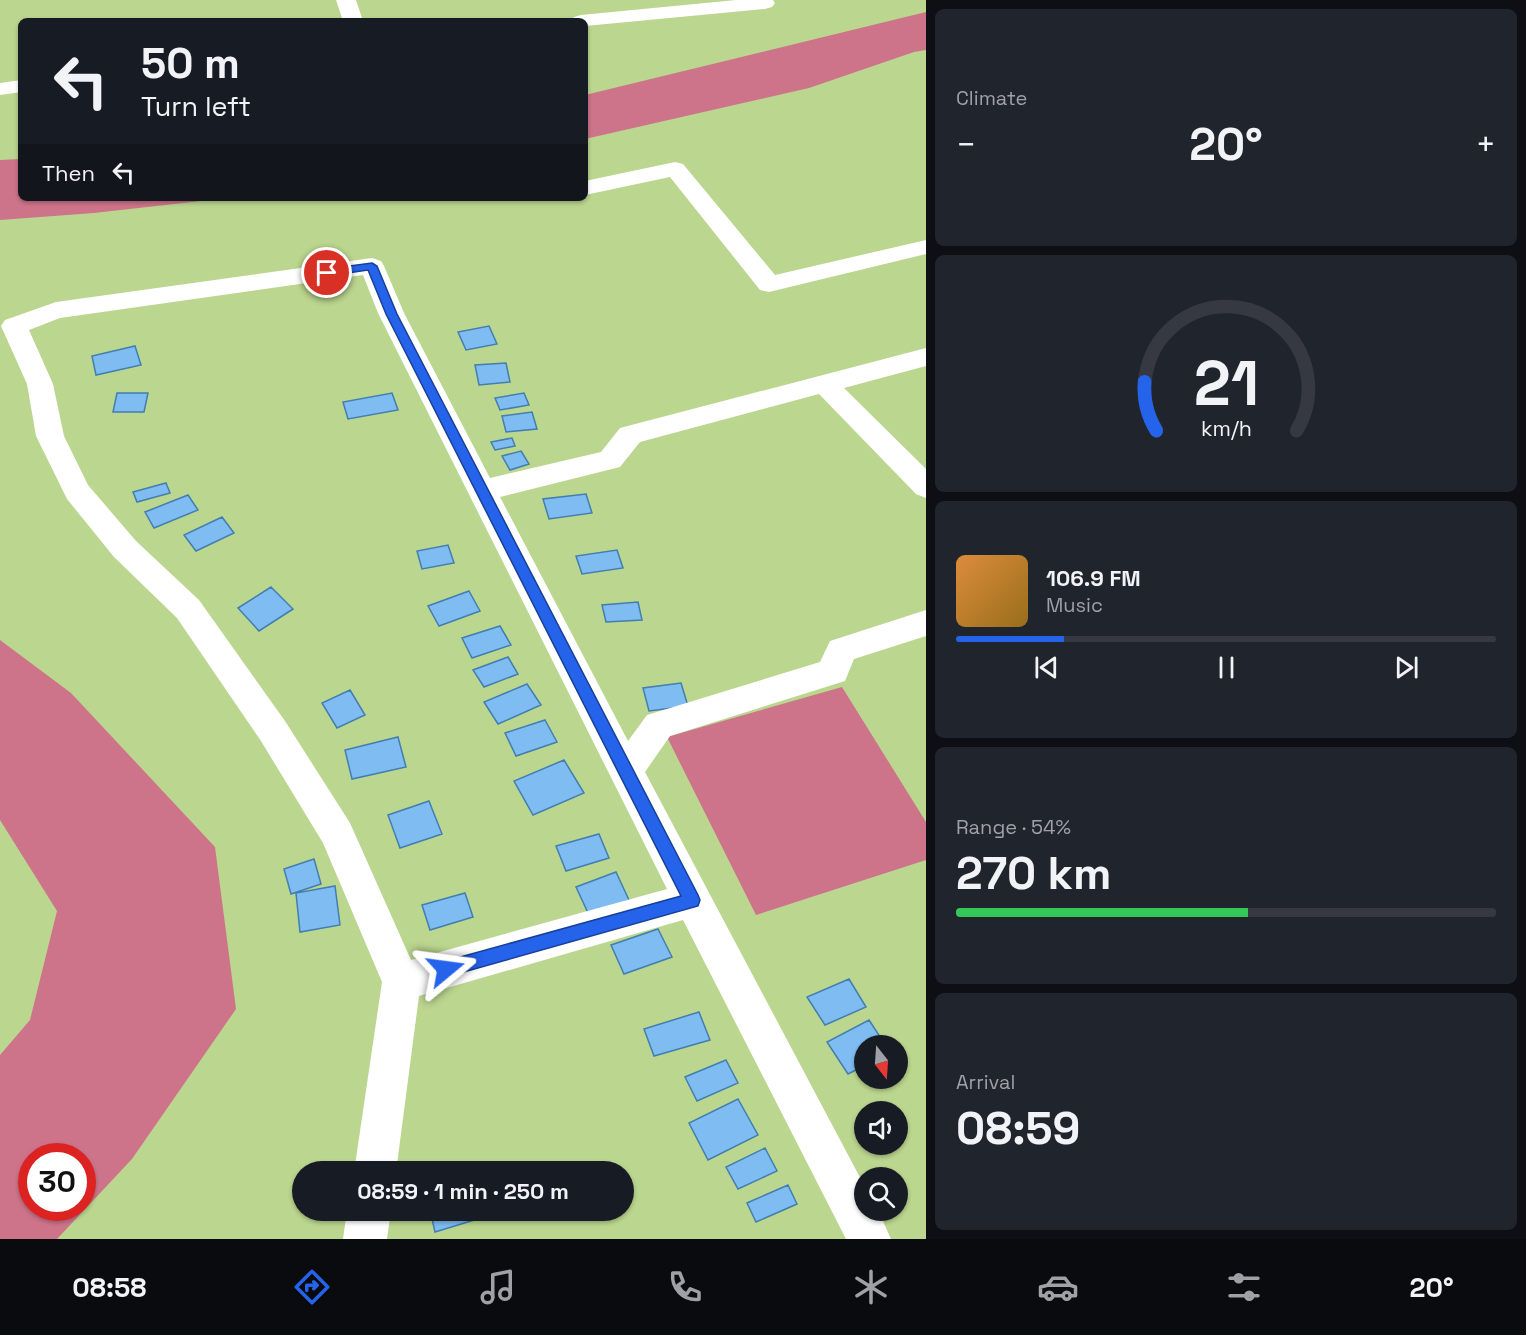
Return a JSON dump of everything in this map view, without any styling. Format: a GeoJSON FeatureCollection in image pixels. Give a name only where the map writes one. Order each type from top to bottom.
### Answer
{"type":"FeatureCollection","features":[{"type":"Feature","properties":{"kind":"street"},"geometry":{"type":"LineString","coordinates":[[346,0],[352,18]]}},
{"type":"Feature","properties":{"kind":"street"},"geometry":{"type":"LineString","coordinates":[[588,20],[765,3]]}},
{"type":"Feature","properties":{"kind":"street"},"geometry":{"type":"LineString","coordinates":[[0,89],[18,86]]}},
{"type":"Feature","properties":{"kind":"street"},"geometry":{"type":"LineString","coordinates":[[588,187],[675,169],[770,284],[926,248]]}},
{"type":"Feature","properties":{"kind":"street"},"geometry":{"type":"LineString","coordinates":[[377,1161],[401,982],[337,834],[273,731],[188,609],[125,549],[77,491],[50,436],[40,384],[14,326],[56,310],[105,305],[372,266],[391,314],[869,1239]]}},
{"type":"Feature","properties":{"kind":"street"},"geometry":{"type":"LineString","coordinates":[[482,491],[610,460],[630,435],[926,357]]}},
{"type":"Feature","properties":{"kind":"street"},"geometry":{"type":"LineString","coordinates":[[824,383],[926,487]]}},
{"type":"Feature","properties":{"kind":"street"},"geometry":{"type":"LineString","coordinates":[[626,771],[659,725],[832,672],[841,650],[926,623]]}},
{"type":"Feature","properties":{"kind":"street"},"geometry":{"type":"LineString","coordinates":[[401,982],[692,900]]}},
{"type":"Feature","properties":{"kind":"street"},"geometry":{"type":"LineString","coordinates":[[365,1239],[367,1221]]}},
{"type":"Feature","properties":{"kind":"shaded area"},"geometry":{"type":"Polygon","coordinates":[[[926,12],[926,50],[914,52],[809,88],[588,138],[588,94],[926,12]]]}},
{"type":"Feature","properties":{"kind":"shaded area"},"geometry":{"type":"Polygon","coordinates":[[[18,159],[18,201],[201,201],[94,213],[0,220],[0,160],[18,159]]]}},
{"type":"Feature","properties":{"kind":"shaded area"},"geometry":{"type":"Polygon","coordinates":[[[0,640],[71,693],[215,847],[236,1009],[132,1159],[96,1197],[96,1143],[18,1143],[18,1221],[74,1221],[57,1239],[0,1239],[0,1055],[30,1020],[57,911],[0,820],[0,640]]]}},
{"type":"Feature","properties":{"kind":"shaded area"},"geometry":{"type":"Polygon","coordinates":[[[842,687],[926,822],[926,860],[756,915],[667,737],[842,687]]]}},
{"type":"Feature","properties":{"kind":"building"},"geometry":{"type":"Polygon","coordinates":[[[489,326],[497,344],[466,350],[458,332],[489,326]]]}},
{"type":"Feature","properties":{"kind":"building"},"geometry":{"type":"Polygon","coordinates":[[[135,346],[141,365],[96,375],[92,356],[135,346]]]}},
{"type":"Feature","properties":{"kind":"building"},"geometry":{"type":"Polygon","coordinates":[[[506,363],[510,382],[479,385],[475,365],[506,363]]]}},
{"type":"Feature","properties":{"kind":"building"},"geometry":{"type":"Polygon","coordinates":[[[117,393],[148,393],[144,412],[113,412],[117,393]]]}},
{"type":"Feature","properties":{"kind":"building"},"geometry":{"type":"Polygon","coordinates":[[[392,393],[398,410],[348,419],[343,402],[392,393]]]}},
{"type":"Feature","properties":{"kind":"building"},"geometry":{"type":"Polygon","coordinates":[[[524,393],[529,405],[500,410],[495,398],[524,393]]]}},
{"type":"Feature","properties":{"kind":"building"},"geometry":{"type":"Polygon","coordinates":[[[532,412],[537,429],[506,432],[502,416],[532,412]]]}},
{"type":"Feature","properties":{"kind":"building"},"geometry":{"type":"Polygon","coordinates":[[[512,438],[515,446],[495,450],[491,442],[512,438]]]}},
{"type":"Feature","properties":{"kind":"building"},"geometry":{"type":"Polygon","coordinates":[[[521,451],[529,464],[510,470],[502,456],[521,451]]]}},
{"type":"Feature","properties":{"kind":"building"},"geometry":{"type":"Polygon","coordinates":[[[166,483],[170,493],[137,502],[133,492],[166,483]]]}},
{"type":"Feature","properties":{"kind":"building"},"geometry":{"type":"Polygon","coordinates":[[[586,494],[592,513],[549,519],[543,499],[586,494]]]}},
{"type":"Feature","properties":{"kind":"building"},"geometry":{"type":"Polygon","coordinates":[[[188,495],[198,510],[154,528],[145,512],[188,495]]]}},
{"type":"Feature","properties":{"kind":"building"},"geometry":{"type":"Polygon","coordinates":[[[222,517],[234,533],[196,551],[184,535],[222,517]]]}},
{"type":"Feature","properties":{"kind":"building"},"geometry":{"type":"Polygon","coordinates":[[[448,545],[454,563],[422,569],[417,551],[448,545]]]}},
{"type":"Feature","properties":{"kind":"building"},"geometry":{"type":"Polygon","coordinates":[[[617,550],[623,568],[582,574],[576,556],[617,550]]]}},
{"type":"Feature","properties":{"kind":"building"},"geometry":{"type":"Polygon","coordinates":[[[271,587],[293,609],[259,631],[238,608],[271,587]]]}},
{"type":"Feature","properties":{"kind":"building"},"geometry":{"type":"Polygon","coordinates":[[[469,591],[480,611],[439,626],[428,606],[469,591]]]}},
{"type":"Feature","properties":{"kind":"building"},"geometry":{"type":"Polygon","coordinates":[[[638,602],[642,620],[606,622],[602,605],[638,602]]]}},
{"type":"Feature","properties":{"kind":"building"},"geometry":{"type":"Polygon","coordinates":[[[500,626],[511,645],[472,658],[462,638],[500,626]]]}},
{"type":"Feature","properties":{"kind":"building"},"geometry":{"type":"Polygon","coordinates":[[[508,657],[518,674],[484,687],[473,670],[508,657]]]}},
{"type":"Feature","properties":{"kind":"building"},"geometry":{"type":"Polygon","coordinates":[[[681,683],[688,706],[649,711],[643,688],[681,683]]]}},
{"type":"Feature","properties":{"kind":"building"},"geometry":{"type":"Polygon","coordinates":[[[527,684],[541,705],[498,724],[484,702],[527,684]]]}},
{"type":"Feature","properties":{"kind":"building"},"geometry":{"type":"Polygon","coordinates":[[[350,690],[365,715],[337,728],[322,703],[350,690]]]}},
{"type":"Feature","properties":{"kind":"building"},"geometry":{"type":"Polygon","coordinates":[[[545,720],[557,742],[516,756],[505,733],[545,720]]]}},
{"type":"Feature","properties":{"kind":"building"},"geometry":{"type":"Polygon","coordinates":[[[398,737],[406,767],[352,779],[345,750],[398,737]]]}},
{"type":"Feature","properties":{"kind":"building"},"geometry":{"type":"Polygon","coordinates":[[[564,760],[584,793],[533,815],[514,781],[564,760]]]}},
{"type":"Feature","properties":{"kind":"building"},"geometry":{"type":"Polygon","coordinates":[[[429,801],[442,834],[400,848],[388,815],[429,801]]]}},
{"type":"Feature","properties":{"kind":"building"},"geometry":{"type":"Polygon","coordinates":[[[599,834],[609,858],[566,871],[556,846],[599,834]]]}},
{"type":"Feature","properties":{"kind":"building"},"geometry":{"type":"Polygon","coordinates":[[[314,859],[321,884],[291,894],[284,869],[314,859]]]}},
{"type":"Feature","properties":{"kind":"building"},"geometry":{"type":"Polygon","coordinates":[[[616,872],[629,900],[589,915],[576,887],[616,872]]]}},
{"type":"Feature","properties":{"kind":"building"},"geometry":{"type":"Polygon","coordinates":[[[335,886],[340,925],[300,932],[296,893],[335,886]]]}},
{"type":"Feature","properties":{"kind":"building"},"geometry":{"type":"Polygon","coordinates":[[[465,893],[473,917],[430,930],[422,905],[465,893]]]}},
{"type":"Feature","properties":{"kind":"building"},"geometry":{"type":"Polygon","coordinates":[[[658,929],[672,957],[624,974],[611,945],[658,929]]]}},
{"type":"Feature","properties":{"kind":"building"},"geometry":{"type":"Polygon","coordinates":[[[849,979],[866,1007],[825,1025],[807,997],[849,979]]]}},
{"type":"Feature","properties":{"kind":"building"},"geometry":{"type":"Polygon","coordinates":[[[699,1012],[710,1040],[654,1056],[644,1029],[699,1012]]]}},
{"type":"Feature","properties":{"kind":"building"},"geometry":{"type":"Polygon","coordinates":[[[869,1020],[879,1035],[854,1035],[854,1071],[848,1074],[827,1042],[869,1020]]]}},
{"type":"Feature","properties":{"kind":"building"},"geometry":{"type":"Polygon","coordinates":[[[726,1060],[738,1083],[697,1101],[685,1077],[726,1060]]]}},
{"type":"Feature","properties":{"kind":"building"},"geometry":{"type":"Polygon","coordinates":[[[738,1099],[758,1135],[708,1160],[689,1123],[738,1099]]]}},
{"type":"Feature","properties":{"kind":"building"},"geometry":{"type":"Polygon","coordinates":[[[765,1148],[777,1171],[738,1189],[726,1167],[765,1148]]]}},
{"type":"Feature","properties":{"kind":"building"},"geometry":{"type":"Polygon","coordinates":[[[788,1185],[797,1204],[756,1222],[747,1203],[788,1185]]]}},
{"type":"Feature","properties":{"kind":"building"},"geometry":{"type":"Polygon","coordinates":[[[432,1221],[471,1221],[435,1232],[432,1221]]]}},
{"type":"Feature","properties":{"kind":"route"},"geometry":{"type":"LineString","coordinates":[[327,273],[372,266],[391,314],[692,900],[446,969]]}}]}
